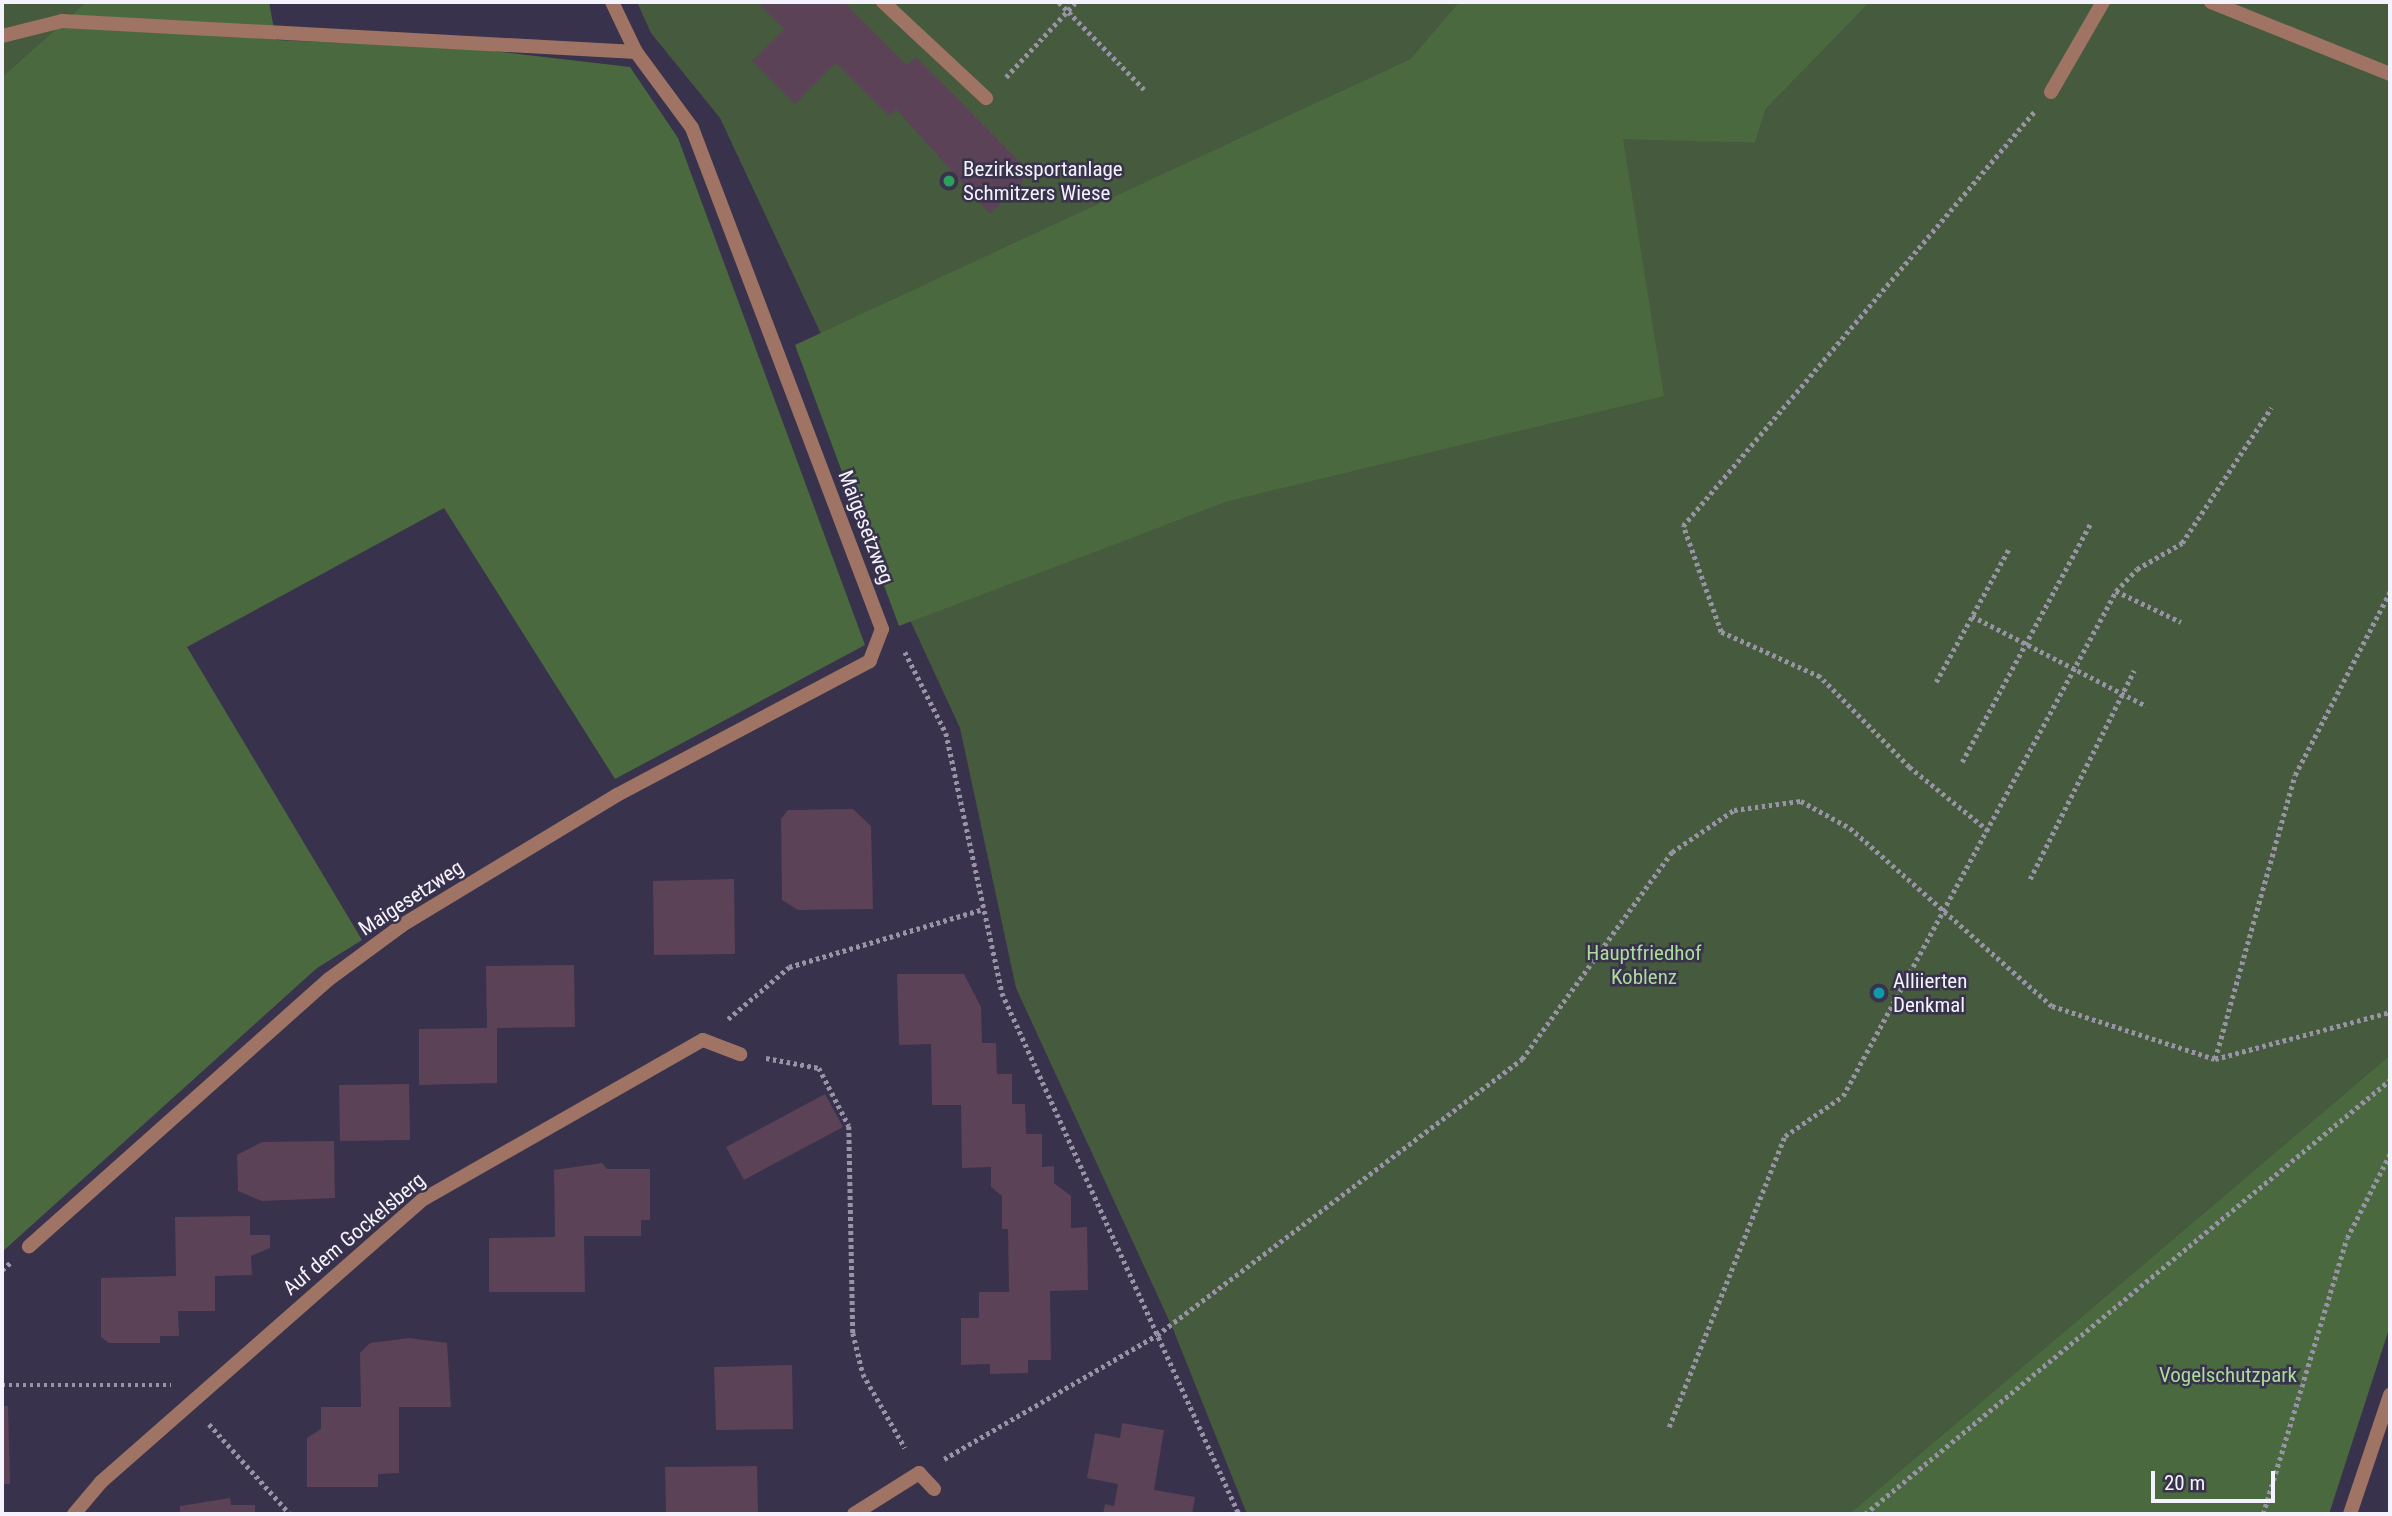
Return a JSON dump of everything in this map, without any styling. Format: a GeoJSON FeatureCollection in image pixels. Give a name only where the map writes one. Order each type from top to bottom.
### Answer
{"type":"FeatureCollection","features":[{"type":"Feature","properties":{"kind":"street","name":"Maigesetzweg"},"geometry":{"type":"LineString","coordinates":[[29,1246],[319,987],[401,926],[617,795],[870,661],[883,629],[692,128],[636,52],[612,2]]}},
{"type":"Feature","properties":{"kind":"street"},"geometry":{"type":"LineString","coordinates":[[883,2],[986,99]]}},
{"type":"Feature","properties":{"kind":"street"},"geometry":{"type":"LineString","coordinates":[[2051,92],[2103,2]]}},
{"type":"Feature","properties":{"kind":"street"},"geometry":{"type":"LineString","coordinates":[[2211,2],[2390,74]]}},
{"type":"Feature","properties":{"kind":"street"},"geometry":{"type":"LineString","coordinates":[[2,36],[62,21],[636,52]]}},
{"type":"Feature","properties":{"kind":"street"},"geometry":{"type":"LineString","coordinates":[[703,1040],[740,1054]]}},
{"type":"Feature","properties":{"kind":"street","name":"Auf dem Gockelsberg"},"geometry":{"type":"LineString","coordinates":[[74,1514],[102,1482],[422,1200],[703,1040]]}},
{"type":"Feature","properties":{"kind":"street"},"geometry":{"type":"LineString","coordinates":[[2350,1514],[2390,1395]]}},
{"type":"Feature","properties":{"kind":"street"},"geometry":{"type":"LineString","coordinates":[[854,1514],[919,1474],[934,1489]]}},
{"type":"Feature","properties":{"kind":"path"},"geometry":{"type":"LineString","coordinates":[[1059,2],[1144,89]]}},
{"type":"Feature","properties":{"kind":"path"},"geometry":{"type":"LineString","coordinates":[[986,99],[1075,3]]}},
{"type":"Feature","properties":{"kind":"path"},"geometry":{"type":"LineString","coordinates":[[1989,831],[1909,767],[1821,677],[1721,632],[1683,526],[2051,92]]}},
{"type":"Feature","properties":{"kind":"path"},"geometry":{"type":"LineString","coordinates":[[1669,1427],[1785,1136],[1843,1097],[1944,915],[2116,591],[2137,569],[2182,543],[2271,408]]}},
{"type":"Feature","properties":{"kind":"path"},"geometry":{"type":"LineString","coordinates":[[1962,761],[2090,524]]}},
{"type":"Feature","properties":{"kind":"path"},"geometry":{"type":"LineString","coordinates":[[1936,682],[2010,547]]}},
{"type":"Feature","properties":{"kind":"path"},"geometry":{"type":"LineString","coordinates":[[2116,591],[2181,622]]}},
{"type":"Feature","properties":{"kind":"path"},"geometry":{"type":"LineString","coordinates":[[2215,1059],[2295,775],[2390,592]]}},
{"type":"Feature","properties":{"kind":"path"},"geometry":{"type":"LineString","coordinates":[[1972,616],[2146,706]]}},
{"type":"Feature","properties":{"kind":"path"},"geometry":{"type":"LineString","coordinates":[[883,629],[912,660],[946,733],[1002,993],[1239,1514]]}},
{"type":"Feature","properties":{"kind":"path"},"geometry":{"type":"LineString","coordinates":[[2030,879],[2134,670]]}},
{"type":"Feature","properties":{"kind":"path"},"geometry":{"type":"LineString","coordinates":[[740,1054],[818,1068],[849,1126],[853,1333],[863,1374],[919,1474],[1157,1335],[1522,1059],[1672,852],[1734,810],[1801,802],[1850,828],[1944,915],[2052,1006],[2215,1059],[2390,1013]]}},
{"type":"Feature","properties":{"kind":"path"},"geometry":{"type":"LineString","coordinates":[[703,1040],[789,967],[984,909]]}},
{"type":"Feature","properties":{"kind":"path"},"geometry":{"type":"LineString","coordinates":[[1865,1514],[2390,1080]]}},
{"type":"Feature","properties":{"kind":"path"},"geometry":{"type":"LineString","coordinates":[[2263,1514],[2347,1238],[2390,1154]]}},
{"type":"Feature","properties":{"kind":"path"},"geometry":{"type":"LineString","coordinates":[[2,1385],[167,1381]]}},
{"type":"Feature","properties":{"kind":"path"},"geometry":{"type":"LineString","coordinates":[[222,1437],[290,1514]]}},
{"type":"Feature","properties":{"kind":"green space"},"geometry":{"type":"Polygon","coordinates":[[[2,2],[86,2],[2,77],[2,2]]]}},
{"type":"Feature","properties":{"kind":"green space"},"geometry":{"type":"Polygon","coordinates":[[[86,2],[269,2],[276,40],[467,48],[630,67],[678,138],[865,645],[615,779],[444,508],[187,647],[362,940],[317,968],[2,1252],[2,77],[86,2]]]}},
{"type":"Feature","properties":{"kind":"green space","name":"Bezirkssportanlage Schmitzers Wiese"},"geometry":{"type":"Polygon","coordinates":[[[637,2],[1459,2],[1410,59],[821,334],[720,118],[651,33],[637,2]]]}},
{"type":"Feature","properties":{"kind":"green space"},"geometry":{"type":"Polygon","coordinates":[[[1459,2],[1870,2],[1766,109],[1755,143],[1623,139],[1664,396],[1229,501],[899,626],[795,345],[1410,59],[1459,2]]]}},
{"type":"Feature","properties":{"kind":"green space","name":"Hauptfriedhof Koblenz"},"geometry":{"type":"Polygon","coordinates":[[[1870,2],[2390,2],[2390,1055],[1849,1514],[1247,1514],[1173,1329],[1016,988],[960,728],[910,620],[1229,501],[1622,138],[1755,143],[1766,109],[1870,2]]]}},
{"type":"Feature","properties":{"kind":"green space","name":"Vogelschutzpark"},"geometry":{"type":"Polygon","coordinates":[[[2390,1055],[2390,1326],[2329,1514],[1849,1514],[2390,1055]]]}},
{"type":"Feature","properties":{"kind":"building"},"geometry":{"type":"Polygon","coordinates":[[[757,2],[844,2],[907,65],[916,57],[1031,173],[990,214],[896,109],[889,116],[836,63],[795,104],[752,61],[784,29],[757,2]]]}},
{"type":"Feature","properties":{"kind":"building"},"geometry":{"type":"Polygon","coordinates":[[[853,809],[871,826],[873,909],[798,910],[782,900],[781,819],[788,810],[853,809]]]}},
{"type":"Feature","properties":{"kind":"building"},"geometry":{"type":"Polygon","coordinates":[[[734,879],[735,954],[654,955],[653,881],[734,879]]]}},
{"type":"Feature","properties":{"kind":"building"},"geometry":{"type":"Polygon","coordinates":[[[574,965],[575,1027],[497,1028],[497,1083],[419,1085],[419,1029],[487,1028],[486,966],[574,965]]]}},
{"type":"Feature","properties":{"kind":"building"},"geometry":{"type":"Polygon","coordinates":[[[897,974],[964,974],[981,1007],[982,1043],[996,1043],[997,1074],[1012,1074],[1012,1104],[1025,1104],[1026,1134],[1042,1134],[1042,1167],[1054,1166],[1054,1183],[1071,1196],[1071,1228],[1087,1227],[1088,1290],[1050,1291],[1051,1360],[1028,1360],[1028,1373],[990,1374],[990,1364],[961,1365],[961,1318],[979,1318],[979,1292],[1009,1292],[1008,1229],[1002,1229],[1002,1196],[991,1187],[991,1167],[962,1168],[961,1105],[932,1105],[931,1044],[899,1045],[897,974]]]}},
{"type":"Feature","properties":{"kind":"building"},"geometry":{"type":"Polygon","coordinates":[[[409,1084],[410,1140],[340,1141],[339,1085],[409,1084]]]}},
{"type":"Feature","properties":{"kind":"building"},"geometry":{"type":"Polygon","coordinates":[[[825,1094],[843,1127],[744,1180],[726,1147],[825,1094]]]}},
{"type":"Feature","properties":{"kind":"building"},"geometry":{"type":"Polygon","coordinates":[[[334,1141],[335,1198],[262,1201],[238,1191],[237,1155],[262,1142],[334,1141]]]}},
{"type":"Feature","properties":{"kind":"building"},"geometry":{"type":"Polygon","coordinates":[[[602,1163],[607,1169],[650,1169],[650,1220],[641,1220],[641,1236],[584,1236],[585,1292],[489,1292],[489,1238],[555,1237],[554,1170],[602,1163]]]}},
{"type":"Feature","properties":{"kind":"building"},"geometry":{"type":"Polygon","coordinates":[[[250,1216],[250,1235],[270,1235],[270,1248],[251,1256],[252,1275],[215,1276],[215,1311],[178,1311],[179,1336],[160,1336],[160,1343],[109,1343],[101,1337],[101,1278],[176,1276],[175,1217],[250,1216]]]}},
{"type":"Feature","properties":{"kind":"building"},"geometry":{"type":"Polygon","coordinates":[[[409,1338],[447,1343],[451,1407],[399,1407],[399,1473],[378,1474],[378,1487],[307,1487],[307,1438],[321,1429],[321,1407],[361,1407],[360,1353],[370,1343],[409,1338]]]}},
{"type":"Feature","properties":{"kind":"building"},"geometry":{"type":"Polygon","coordinates":[[[792,1365],[793,1429],[716,1430],[714,1367],[792,1365]]]}},
{"type":"Feature","properties":{"kind":"building"},"geometry":{"type":"Polygon","coordinates":[[[2,1406],[8,1406],[10,1484],[2,1484],[2,1406]]]}},
{"type":"Feature","properties":{"kind":"building"},"geometry":{"type":"Polygon","coordinates":[[[1122,1423],[1164,1430],[1154,1490],[1195,1497],[1192,1514],[1103,1514],[1105,1504],[1114,1506],[1118,1484],[1087,1478],[1095,1433],[1120,1438],[1122,1423]]]}},
{"type":"Feature","properties":{"kind":"building"},"geometry":{"type":"Polygon","coordinates":[[[757,1466],[758,1514],[666,1514],[665,1467],[757,1466]]]}},
{"type":"Feature","properties":{"kind":"building"},"geometry":{"type":"Polygon","coordinates":[[[230,1498],[231,1505],[255,1505],[255,1514],[180,1514],[180,1506],[230,1498]]]}},
{"type":"Feature","properties":{"kind":"place","name":"Bezirkssportanlage Schmitzers Wiese"},"geometry":{"type":"Point","coordinates":[949,181]}},
{"type":"Feature","properties":{"kind":"place","name":"Alliierten Denkmal"},"geometry":{"type":"Point","coordinates":[1879,993]}}]}
